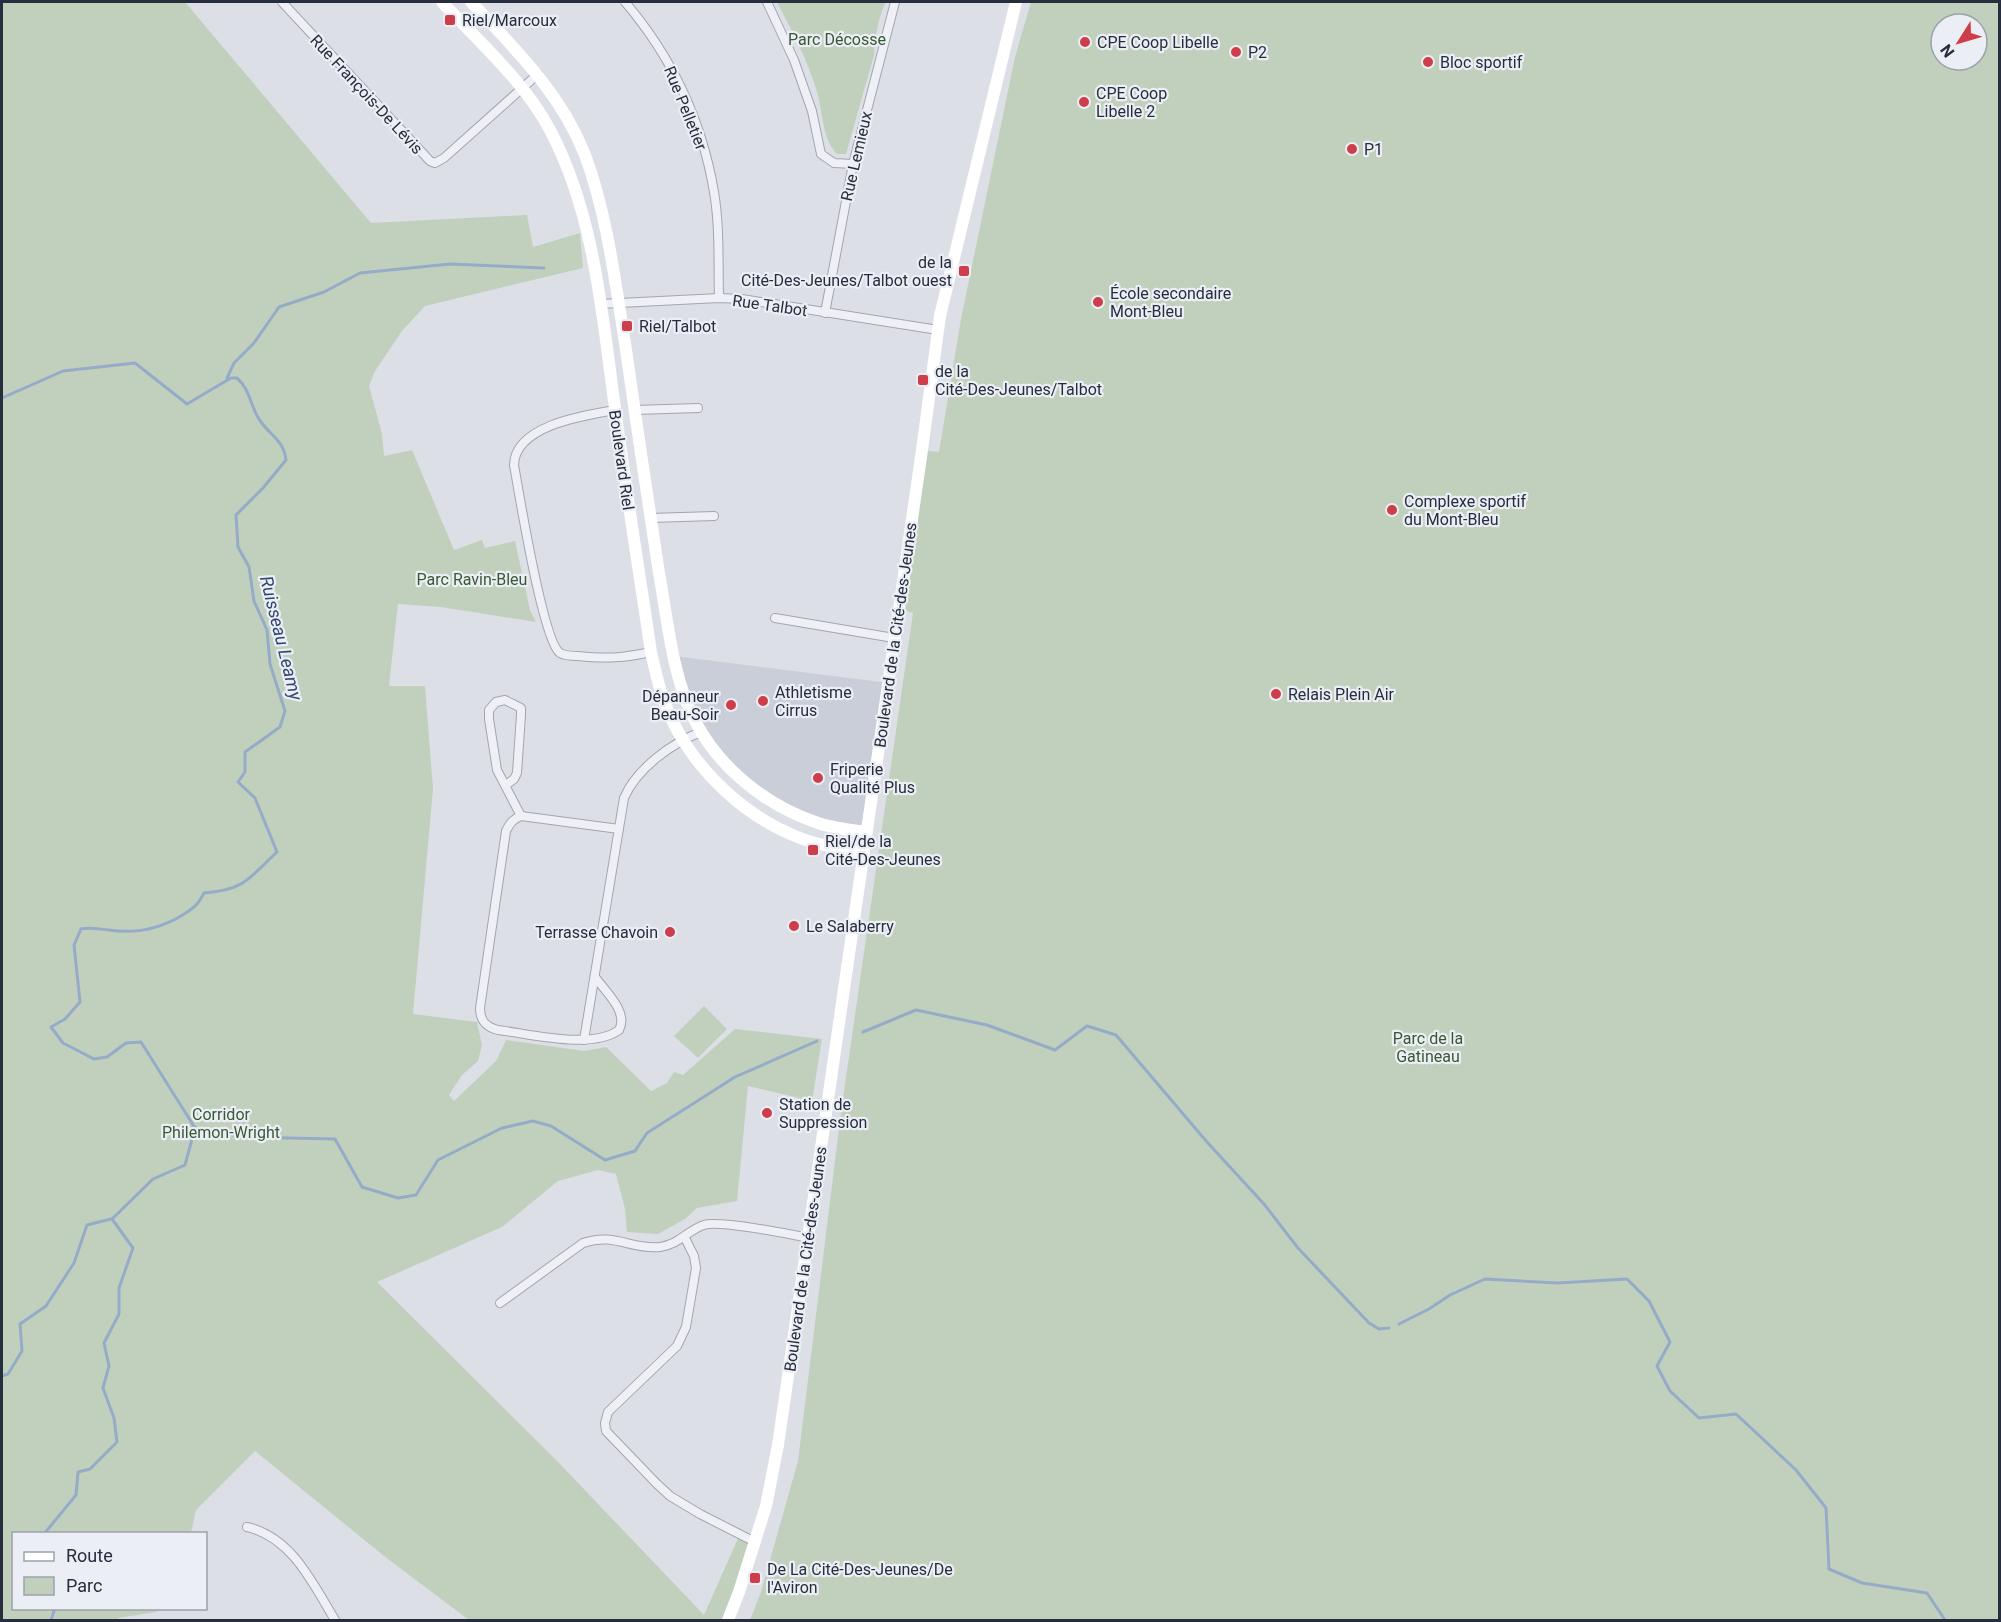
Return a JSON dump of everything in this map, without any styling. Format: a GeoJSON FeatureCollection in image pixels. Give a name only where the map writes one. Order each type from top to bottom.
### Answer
{"type":"FeatureCollection","features":[{"type":"Feature","properties":{"kind":"street","name":"Rue François-De Lévis"},"geometry":{"type":"LineString","coordinates":[[282,2],[430,161],[435,163],[444,159],[538,74]]}},
{"type":"Feature","properties":{"kind":"street","name":"Boulevard Riel"},"geometry":{"type":"LineString","coordinates":[[442,2],[522,88],[550,130],[567,170],[587,235],[600,304],[651,652],[670,716],[682,739],[705,771],[722,788],[759,817],[779,829],[814,843],[863,853]]}},
{"type":"Feature","properties":{"kind":"street","name":"Boulevard Riel"},"geometry":{"type":"LineString","coordinates":[[471,2],[538,74],[565,112],[585,157],[599,203],[618,303],[650,518],[676,669],[690,711],[701,732],[735,773],[774,803],[787,811],[819,823],[866,832]]}},
{"type":"Feature","properties":{"kind":"street","name":"Rue Pelletier"},"geometry":{"type":"LineString","coordinates":[[625,2],[654,39],[678,81],[704,148],[714,193],[719,298]]}},
{"type":"Feature","properties":{"kind":"street"},"geometry":{"type":"LineString","coordinates":[[767,2],[794,60],[812,111],[821,154],[834,163],[853,164]]}},
{"type":"Feature","properties":{"kind":"street","name":"Rue Lemieux"},"geometry":{"type":"LineString","coordinates":[[825,313],[853,164],[895,2]]}},
{"type":"Feature","properties":{"kind":"street","name":"Boulevard de la Cité-des-Jeunes"},"geometry":{"type":"LineString","coordinates":[[728,1620],[766,1506],[778,1445],[938,330],[946,288],[1016,3]]}},
{"type":"Feature","properties":{"kind":"street","name":"Rue Talbot"},"geometry":{"type":"LineString","coordinates":[[600,304],[719,298],[742,299],[938,330]]}},
{"type":"Feature","properties":{"kind":"street"},"geometry":{"type":"LineString","coordinates":[[634,410],[698,408]]}},
{"type":"Feature","properties":{"kind":"street"},"geometry":{"type":"LineString","coordinates":[[615,410],[573,417],[555,423],[524,443],[516,454],[514,465],[529,549],[556,649],[566,655],[603,659],[651,652]]}},
{"type":"Feature","properties":{"kind":"street"},"geometry":{"type":"LineString","coordinates":[[650,518],[714,516]]}},
{"type":"Feature","properties":{"kind":"street"},"geometry":{"type":"LineString","coordinates":[[776,618],[894,638]]}},
{"type":"Feature","properties":{"kind":"street"},"geometry":{"type":"LineString","coordinates":[[506,785],[514,779],[517,773],[521,708],[505,700],[496,702],[489,710],[489,719],[497,770],[521,816]]}},
{"type":"Feature","properties":{"kind":"street"},"geometry":{"type":"LineString","coordinates":[[584,1040],[624,798],[635,778],[682,739],[701,732]]}},
{"type":"Feature","properties":{"kind":"street"},"geometry":{"type":"LineString","coordinates":[[595,977],[622,1018],[622,1025],[614,1034],[584,1040],[491,1028],[485,1024],[480,1014],[506,831],[514,819],[521,816],[619,830]]}},
{"type":"Feature","properties":{"kind":"street"},"geometry":{"type":"LineString","coordinates":[[500,1303],[583,1243],[593,1240],[611,1239],[659,1247],[685,1238],[697,1228],[713,1223],[809,1238]]}},
{"type":"Feature","properties":{"kind":"street"},"geometry":{"type":"LineString","coordinates":[[685,1238],[694,1256],[696,1268],[685,1334],[677,1346],[608,1412],[605,1423],[606,1431],[670,1496],[755,1542]]}},
{"type":"Feature","properties":{"kind":"street"},"geometry":{"type":"LineString","coordinates":[[247,1527],[261,1530],[297,1559],[336,1620]]}},
{"type":"Feature","properties":{"kind":"shaded area"},"geometry":{"type":"Polygon","coordinates":[[[674,656],[889,683],[866,832],[773,803],[701,732],[674,656]]]}},
{"type":"Feature","properties":{"kind":"green space","name":"Corridor Philemon-Wright"},"geometry":{"type":"Polygon","coordinates":[[[2,2],[185,2],[371,223],[527,215],[533,247],[580,233],[583,268],[425,306],[402,331],[375,371],[369,386],[382,434],[384,456],[412,450],[454,550],[482,540],[485,548],[515,541],[530,610],[536,622],[441,607],[398,604],[389,686],[425,686],[433,789],[413,1014],[477,1022],[482,1045],[478,1061],[462,1075],[449,1095],[454,1101],[496,1061],[506,1040],[584,1051],[606,1047],[651,1091],[667,1083],[674,1072],[683,1075],[735,1029],[822,1039],[812,1101],[748,1086],[737,1201],[697,1208],[685,1219],[658,1234],[627,1232],[625,1209],[616,1174],[598,1170],[558,1181],[502,1227],[377,1282],[559,1463],[704,1615],[740,1534],[755,1542],[728,1620],[469,1620],[384,1556],[255,1451],[196,1510],[191,1532],[12,1532],[12,1610],[159,1610],[156,1612],[118,1618],[118,1620],[2,1620],[2,2]]]}},
{"type":"Feature","properties":{"kind":"green space","name":"Parc Décosse"},"geometry":{"type":"Polygon","coordinates":[[[777,2],[886,2],[879,21],[874,55],[846,154],[837,154],[828,141],[817,92],[809,69],[777,2]]]}},
{"type":"Feature","properties":{"kind":"green space","name":"Parc de la Gatineau"},"geometry":{"type":"Polygon","coordinates":[[[1031,2],[1999,2],[1999,1620],[750,1620],[761,1592],[798,1461],[841,1112],[913,613],[899,609],[922,450],[939,452],[961,319],[1015,57],[1031,2]]]}},
{"type":"Feature","properties":{"kind":"green space"},"geometry":{"type":"Polygon","coordinates":[[[704,1006],[727,1029],[698,1058],[674,1036],[704,1006]]]}},
{"type":"Feature","properties":{"kind":"waterway"},"geometry":{"type":"LineString","coordinates":[[227,378],[234,363],[254,343],[279,307],[324,292],[360,273],[450,264],[544,268]]}},
{"type":"Feature","properties":{"kind":"waterway","name":"Ruisseau Leamy"},"geometry":{"type":"LineString","coordinates":[[2,398],[63,371],[135,363],[187,404],[231,378],[237,378],[245,388],[257,417],[283,448],[286,460],[263,488],[236,515],[238,547],[249,567],[254,601],[267,630],[270,664],[285,711],[280,727],[245,752],[245,772],[238,782],[255,798],[277,852],[238,886],[204,893],[192,909],[164,924],[128,931],[81,929],[74,945],[80,1002],[65,1019],[51,1027],[63,1043],[94,1059],[107,1057],[126,1043],[141,1042],[195,1128],[185,1165],[153,1179],[112,1219],[133,1248],[119,1288],[119,1314],[104,1343],[109,1366],[103,1388],[114,1418],[117,1442],[90,1469],[78,1472],[76,1495],[46,1532]]}},
{"type":"Feature","properties":{"kind":"waterway"},"geometry":{"type":"LineString","coordinates":[[863,1032],[916,1010],[987,1025],[1055,1050],[1087,1026],[1116,1035],[1207,1142],[1264,1204],[1298,1248],[1369,1323],[1379,1329],[1389,1328]]}},
{"type":"Feature","properties":{"kind":"waterway"},"geometry":{"type":"LineString","coordinates":[[196,1128],[245,1137],[335,1139],[362,1187],[398,1198],[416,1195],[438,1160],[502,1128],[533,1121],[551,1126],[605,1160],[635,1151],[647,1133],[735,1077],[817,1041]]}},
{"type":"Feature","properties":{"kind":"waterway"},"geometry":{"type":"LineString","coordinates":[[2,1376],[8,1374],[22,1351],[20,1324],[46,1306],[74,1263],[87,1225],[111,1219]]}},
{"type":"Feature","properties":{"kind":"waterway"},"geometry":{"type":"LineString","coordinates":[[1399,1324],[1450,1295],[1485,1279],[1558,1283],[1627,1279],[1649,1301],[1670,1342],[1657,1366],[1670,1391],[1699,1418],[1736,1414],[1796,1470],[1826,1508],[1829,1569],[1862,1583],[1927,1593],[1945,1620]]}},
{"type":"Feature","properties":{"kind":"waterway","name":"Ruisseau Leamy"},"geometry":{"type":"LineString","coordinates":[[51,1620],[54,1610]]}},
{"type":"Feature","properties":{"kind":"place","name":"Riel/Marcoux"},"geometry":{"type":"Point","coordinates":[450,20]}},
{"type":"Feature","properties":{"kind":"place","name":"CPE Coop Libelle"},"geometry":{"type":"Point","coordinates":[1085,42]}},
{"type":"Feature","properties":{"kind":"place","name":"P2"},"geometry":{"type":"Point","coordinates":[1236,52]}},
{"type":"Feature","properties":{"kind":"place","name":"Bloc sportif"},"geometry":{"type":"Point","coordinates":[1428,62]}},
{"type":"Feature","properties":{"kind":"place","name":"CPE Coop Libelle 2"},"geometry":{"type":"Point","coordinates":[1084,102]}},
{"type":"Feature","properties":{"kind":"place","name":"P1"},"geometry":{"type":"Point","coordinates":[1352,149]}},
{"type":"Feature","properties":{"kind":"place","name":"de la Cité-Des-Jeunes/Talbot ouest"},"geometry":{"type":"Point","coordinates":[964,271]}},
{"type":"Feature","properties":{"kind":"place","name":"École secondaire Mont-Bleu"},"geometry":{"type":"Point","coordinates":[1098,302]}},
{"type":"Feature","properties":{"kind":"place","name":"Riel/Talbot"},"geometry":{"type":"Point","coordinates":[627,326]}},
{"type":"Feature","properties":{"kind":"place","name":"de la Cité-Des-Jeunes/Talbot"},"geometry":{"type":"Point","coordinates":[923,380]}},
{"type":"Feature","properties":{"kind":"place","name":"Complexe sportif du Mont-Bleu"},"geometry":{"type":"Point","coordinates":[1392,510]}},
{"type":"Feature","properties":{"kind":"place","name":"Relais Plein Air"},"geometry":{"type":"Point","coordinates":[1276,694]}},
{"type":"Feature","properties":{"kind":"place","name":"Athletisme Cirrus"},"geometry":{"type":"Point","coordinates":[763,701]}},
{"type":"Feature","properties":{"kind":"place","name":"Dépanneur Beau-Soir"},"geometry":{"type":"Point","coordinates":[731,705]}},
{"type":"Feature","properties":{"kind":"place","name":"Friperie Qualité Plus"},"geometry":{"type":"Point","coordinates":[818,778]}},
{"type":"Feature","properties":{"kind":"place","name":"Riel/de la Cité-Des-Jeunes"},"geometry":{"type":"Point","coordinates":[813,850]}},
{"type":"Feature","properties":{"kind":"place","name":"Le Salaberry"},"geometry":{"type":"Point","coordinates":[794,926]}},
{"type":"Feature","properties":{"kind":"place","name":"Terrasse Chavoin"},"geometry":{"type":"Point","coordinates":[670,932]}},
{"type":"Feature","properties":{"kind":"place","name":"Station de Suppression"},"geometry":{"type":"Point","coordinates":[767,1113]}},
{"type":"Feature","properties":{"kind":"place","name":"De La Cité-Des-Jeunes/De l'Aviron"},"geometry":{"type":"Point","coordinates":[755,1578]}},
{"type":"Feature","properties":{"kind":"park label","name":"Parc Ravin-Bleu"},"geometry":{"type":"Point","coordinates":[472,579]}}]}
